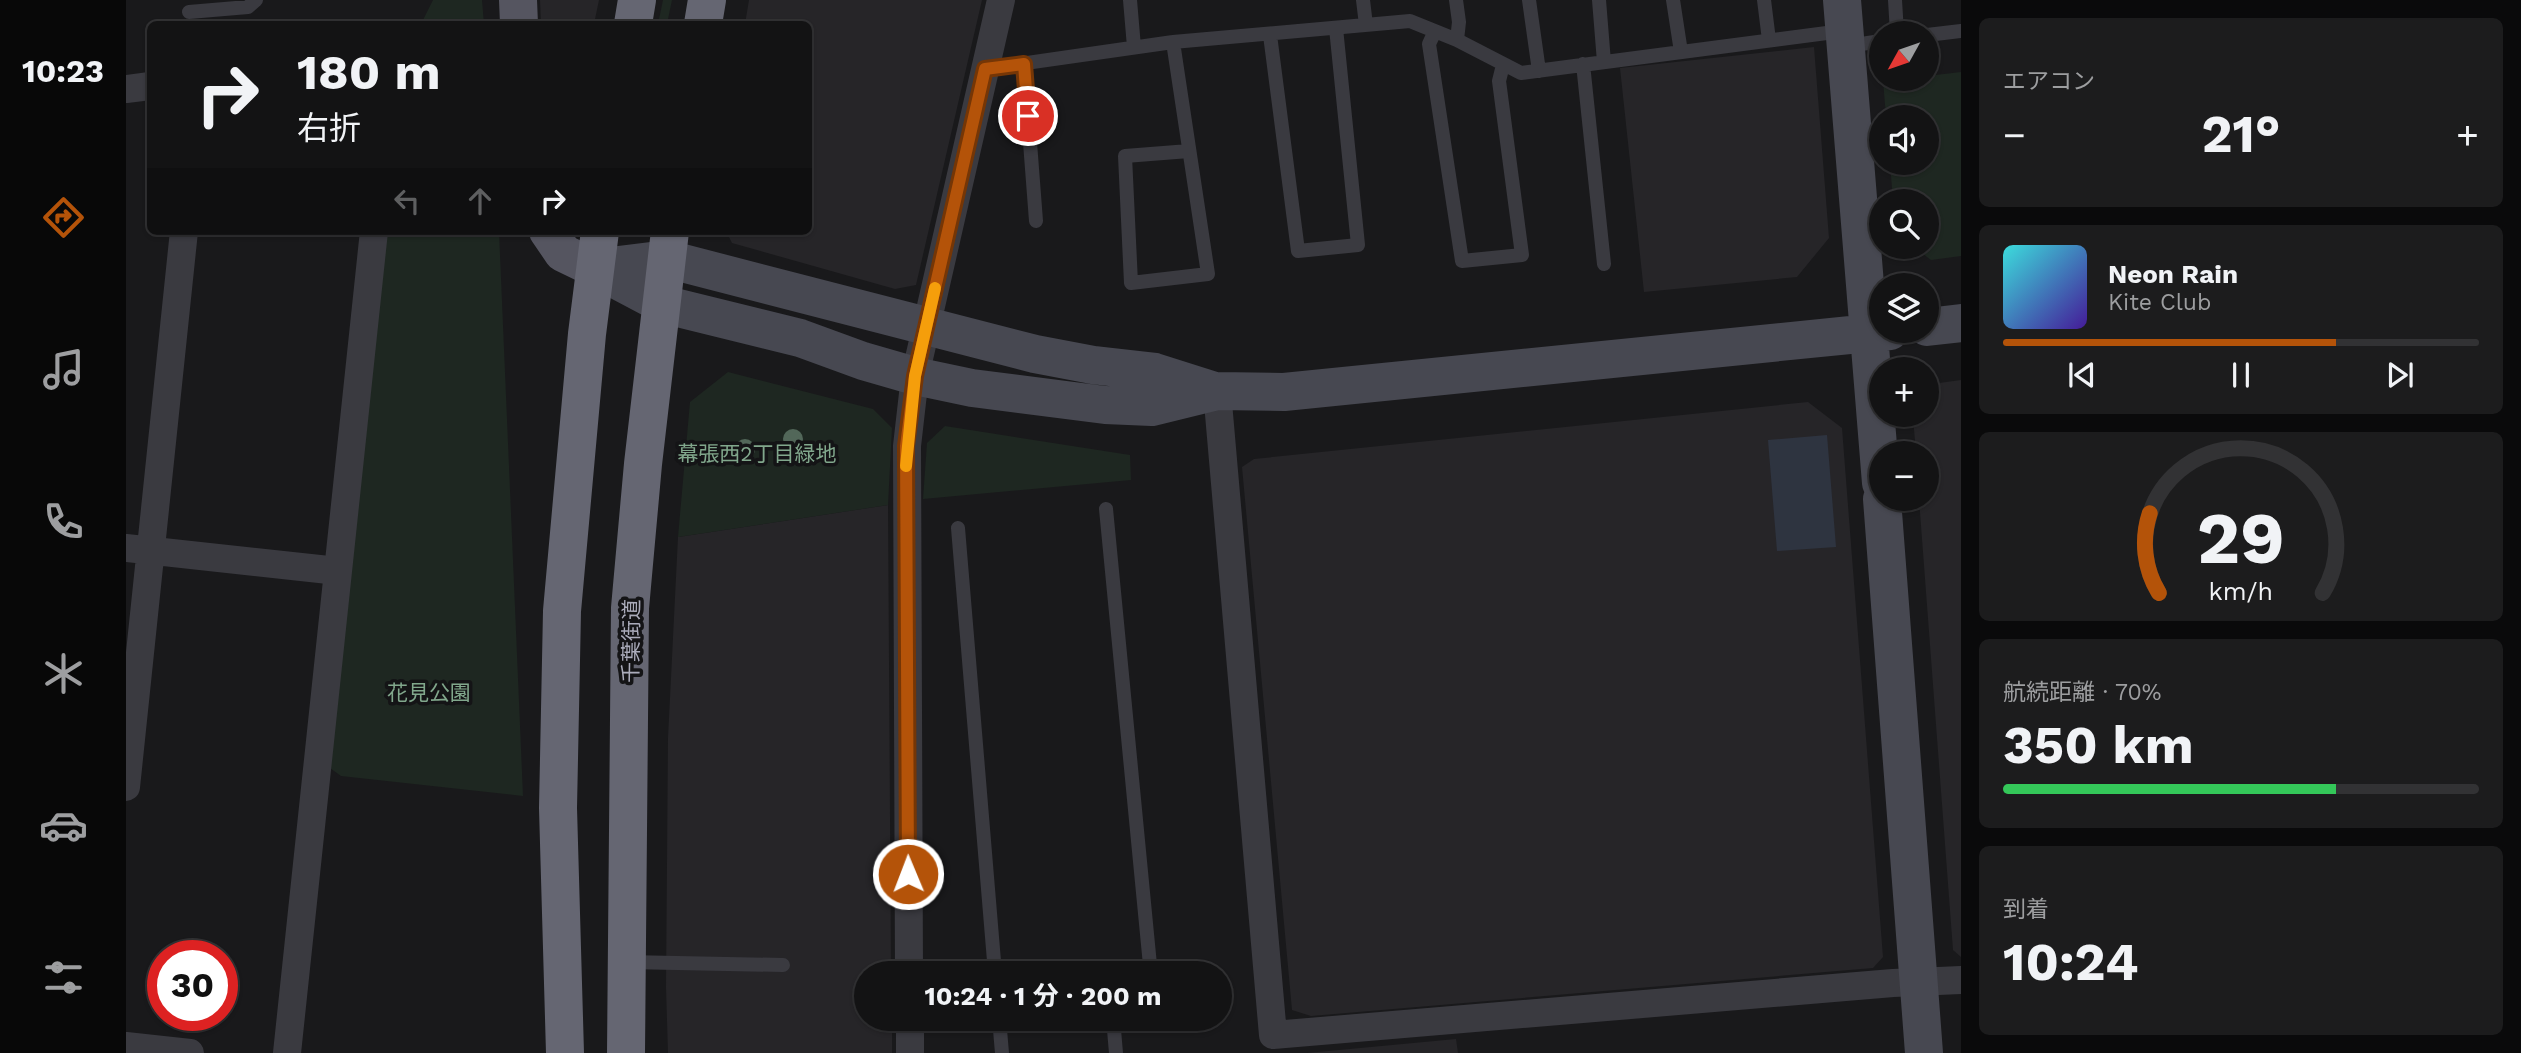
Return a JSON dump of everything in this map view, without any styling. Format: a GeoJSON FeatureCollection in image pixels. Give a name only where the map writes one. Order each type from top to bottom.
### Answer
{"type":"FeatureCollection","features":[{"type":"Feature","properties":{"kind":"highway"},"geometry":{"type":"LineString","coordinates":[[634,21],[637,0]]}},
{"type":"Feature","properties":{"kind":"highway"},"geometry":{"type":"LineString","coordinates":[[704,21],[707,0]]}},
{"type":"Feature","properties":{"kind":"highway"},"geometry":{"type":"LineString","coordinates":[[565,1053],[558,807],[559,684],[569,517],[599,235]]}},
{"type":"Feature","properties":{"kind":"highway","name":"千葉街道"},"geometry":{"type":"LineString","coordinates":[[626,1053],[630,608],[669,245]]}},
{"type":"Feature","properties":{"kind":"main road"},"geometry":{"type":"LineString","coordinates":[[518,0],[519,21]]}},
{"type":"Feature","properties":{"kind":"main road"},"geometry":{"type":"LineString","coordinates":[[551,235],[563,253],[594,268]]}},
{"type":"Feature","properties":{"kind":"street"},"geometry":{"type":"LineString","coordinates":[[909,961],[906,446],[915,376],[1001,0]]}},
{"type":"Feature","properties":{"kind":"street"},"geometry":{"type":"LineString","coordinates":[[1853,29],[1875,273]]}},
{"type":"Feature","properties":{"kind":"street"},"geometry":{"type":"LineString","coordinates":[[126,89],[147,86]]}},
{"type":"Feature","properties":{"kind":"street"},"geometry":{"type":"LineString","coordinates":[[126,786],[139,549],[183,235]]}},
{"type":"Feature","properties":{"kind":"street"},"geometry":{"type":"LineString","coordinates":[[287,1053],[374,235]]}},
{"type":"Feature","properties":{"kind":"street"},"geometry":{"type":"LineString","coordinates":[[594,268],[669,245],[926,326],[1035,354],[1093,365],[1155,372],[1217,391]]}},
{"type":"Feature","properties":{"kind":"street"},"geometry":{"type":"LineString","coordinates":[[594,268],[662,304],[800,338],[915,376],[972,387],[1105,405],[1152,407],[1217,391],[1284,392],[1869,333]]}},
{"type":"Feature","properties":{"kind":"street"},"geometry":{"type":"LineString","coordinates":[[1939,326],[1961,323]]}},
{"type":"Feature","properties":{"kind":"street"},"geometry":{"type":"LineString","coordinates":[[1880,343],[1881,441]]}},
{"type":"Feature","properties":{"kind":"street"},"geometry":{"type":"LineString","coordinates":[[1217,391],[1273,1035],[1961,980]]}},
{"type":"Feature","properties":{"kind":"street"},"geometry":{"type":"LineString","coordinates":[[1883,511],[1924,1053]]}},
{"type":"Feature","properties":{"kind":"street"},"geometry":{"type":"LineString","coordinates":[[139,549],[338,571]]}},
{"type":"Feature","properties":{"kind":"street"},"geometry":{"type":"LineString","coordinates":[[910,1031],[910,1053]]}},
{"type":"Feature","properties":{"kind":"street"},"geometry":{"type":"LineString","coordinates":[[126,1046],[190,1053]]}},
{"type":"Feature","properties":{"kind":"lane"},"geometry":{"type":"LineString","coordinates":[[189,12],[248,7],[256,0]]}},
{"type":"Feature","properties":{"kind":"lane"},"geometry":{"type":"LineString","coordinates":[[1130,0],[1135,47]]}},
{"type":"Feature","properties":{"kind":"lane"},"geometry":{"type":"LineString","coordinates":[[1363,0],[1366,25]]}},
{"type":"Feature","properties":{"kind":"lane"},"geometry":{"type":"LineString","coordinates":[[1456,0],[1459,22],[1457,40]]}},
{"type":"Feature","properties":{"kind":"lane"},"geometry":{"type":"LineString","coordinates":[[1529,0],[1539,71]]}},
{"type":"Feature","properties":{"kind":"lane"},"geometry":{"type":"LineString","coordinates":[[1599,0],[1604,62]]}},
{"type":"Feature","properties":{"kind":"lane"},"geometry":{"type":"LineString","coordinates":[[1673,0],[1681,52]]}},
{"type":"Feature","properties":{"kind":"lane"},"geometry":{"type":"LineString","coordinates":[[1764,0],[1769,40]]}},
{"type":"Feature","properties":{"kind":"lane"},"geometry":{"type":"LineString","coordinates":[[1895,0],[1896,21]]}},
{"type":"Feature","properties":{"kind":"lane"},"geometry":{"type":"LineString","coordinates":[[985,69],[1173,42],[1410,21],[1457,40],[1521,73],[1853,29]]}},
{"type":"Feature","properties":{"kind":"lane"},"geometry":{"type":"LineString","coordinates":[[1270,35],[1298,251],[1358,246],[1336,28]]}},
{"type":"Feature","properties":{"kind":"lane"},"geometry":{"type":"LineString","coordinates":[[1435,31],[1429,44],[1462,261],[1522,255],[1499,81],[1503,65]]}},
{"type":"Feature","properties":{"kind":"lane"},"geometry":{"type":"LineString","coordinates":[[1939,34],[1961,31]]}},
{"type":"Feature","properties":{"kind":"lane"},"geometry":{"type":"LineString","coordinates":[[1173,42],[1208,274],[1131,283],[1125,156],[1189,151]]}},
{"type":"Feature","properties":{"kind":"lane"},"geometry":{"type":"LineString","coordinates":[[1024,64],[1035,222]]}},
{"type":"Feature","properties":{"kind":"lane"},"geometry":{"type":"LineString","coordinates":[[1583,64],[1604,264]]}},
{"type":"Feature","properties":{"kind":"lane"},"geometry":{"type":"LineString","coordinates":[[1106,509],[1150,961]]}},
{"type":"Feature","properties":{"kind":"lane"},"geometry":{"type":"LineString","coordinates":[[958,528],[994,961]]}},
{"type":"Feature","properties":{"kind":"lane"},"geometry":{"type":"LineString","coordinates":[[627,962],[783,965]]}},
{"type":"Feature","properties":{"kind":"lane"},"geometry":{"type":"LineString","coordinates":[[1000,1031],[1002,1053]]}},
{"type":"Feature","properties":{"kind":"lane"},"geometry":{"type":"LineString","coordinates":[[1114,1031],[1116,1053]]}},
{"type":"Feature","properties":{"kind":"shaded area"},"geometry":{"type":"Polygon","coordinates":[[[540,0],[599,0],[595,21],[541,21],[540,0]]]}},
{"type":"Feature","properties":{"kind":"shaded area"},"geometry":{"type":"Polygon","coordinates":[[[749,0],[982,0],[916,285],[895,289],[732,243],[728,235],[812,235],[812,21],[746,21],[749,0]]]}},
{"type":"Feature","properties":{"kind":"shaded area"},"geometry":{"type":"Polygon","coordinates":[[[1814,47],[1829,238],[1797,277],[1644,292],[1620,68],[1814,47]]]}},
{"type":"Feature","properties":{"kind":"shaded area"},"geometry":{"type":"Polygon","coordinates":[[[1961,380],[1961,957],[1953,950],[1920,511],[1939,511],[1939,441],[1915,441],[1914,427],[1939,427],[1939,383],[1961,380]]]}},
{"type":"Feature","properties":{"kind":"shaded area"},"geometry":{"type":"Polygon","coordinates":[[[1808,402],[1842,428],[1883,957],[1873,968],[1311,1016],[1292,1010],[1242,467],[1254,459],[1808,402]]]}},
{"type":"Feature","properties":{"kind":"shaded area"},"geometry":{"type":"Polygon","coordinates":[[[888,505],[891,961],[854,961],[854,1031],[892,1031],[892,1053],[668,1053],[668,738],[678,537],[888,505]]]}},
{"type":"Feature","properties":{"kind":"shaded area"},"geometry":{"type":"Polygon","coordinates":[[[1456,1039],[1458,1053],[1307,1053],[1456,1039]]]}},
{"type":"Feature","properties":{"kind":"green space"},"geometry":{"type":"Polygon","coordinates":[[[433,0],[482,0],[484,21],[422,21],[433,0]]]}},
{"type":"Feature","properties":{"kind":"green space"},"geometry":{"type":"Polygon","coordinates":[[[663,0],[672,0],[668,21],[659,21],[663,0]]]}},
{"type":"Feature","properties":{"kind":"green space"},"geometry":{"type":"Polygon","coordinates":[[[1961,72],[1961,256],[1939,259],[1939,189],[1892,189],[1891,175],[1939,175],[1939,105],[1885,105],[1884,91],[1939,91],[1939,75],[1961,72]]]}},
{"type":"Feature","properties":{"kind":"green space","name":"花見公園"},"geometry":{"type":"Polygon","coordinates":[[[387,235],[499,235],[523,796],[341,776],[330,768],[387,235]]]}},
{"type":"Feature","properties":{"kind":"green space","name":"幕張西2丁目緑地"},"geometry":{"type":"Polygon","coordinates":[[[728,372],[873,409],[892,428],[888,505],[678,537],[690,402],[728,372]]]}},
{"type":"Feature","properties":{"kind":"green space"},"geometry":{"type":"Polygon","coordinates":[[[945,426],[1130,455],[1131,480],[923,499],[927,443],[945,426]]]}},
{"type":"Feature","properties":{"kind":"water"},"geometry":{"type":"Polygon","coordinates":[[[1827,435],[1836,547],[1777,551],[1768,440],[1827,435]]]}},
{"type":"Feature","properties":{"kind":"slow traffic"},"geometry":{"type":"LineString","coordinates":[[906,466],[915,376],[935,288]]}},
{"type":"Feature","properties":{"kind":"route"},"geometry":{"type":"LineString","coordinates":[[908,874],[906,446],[915,376],[985,69],[1024,64],[1028,116]]}}]}
